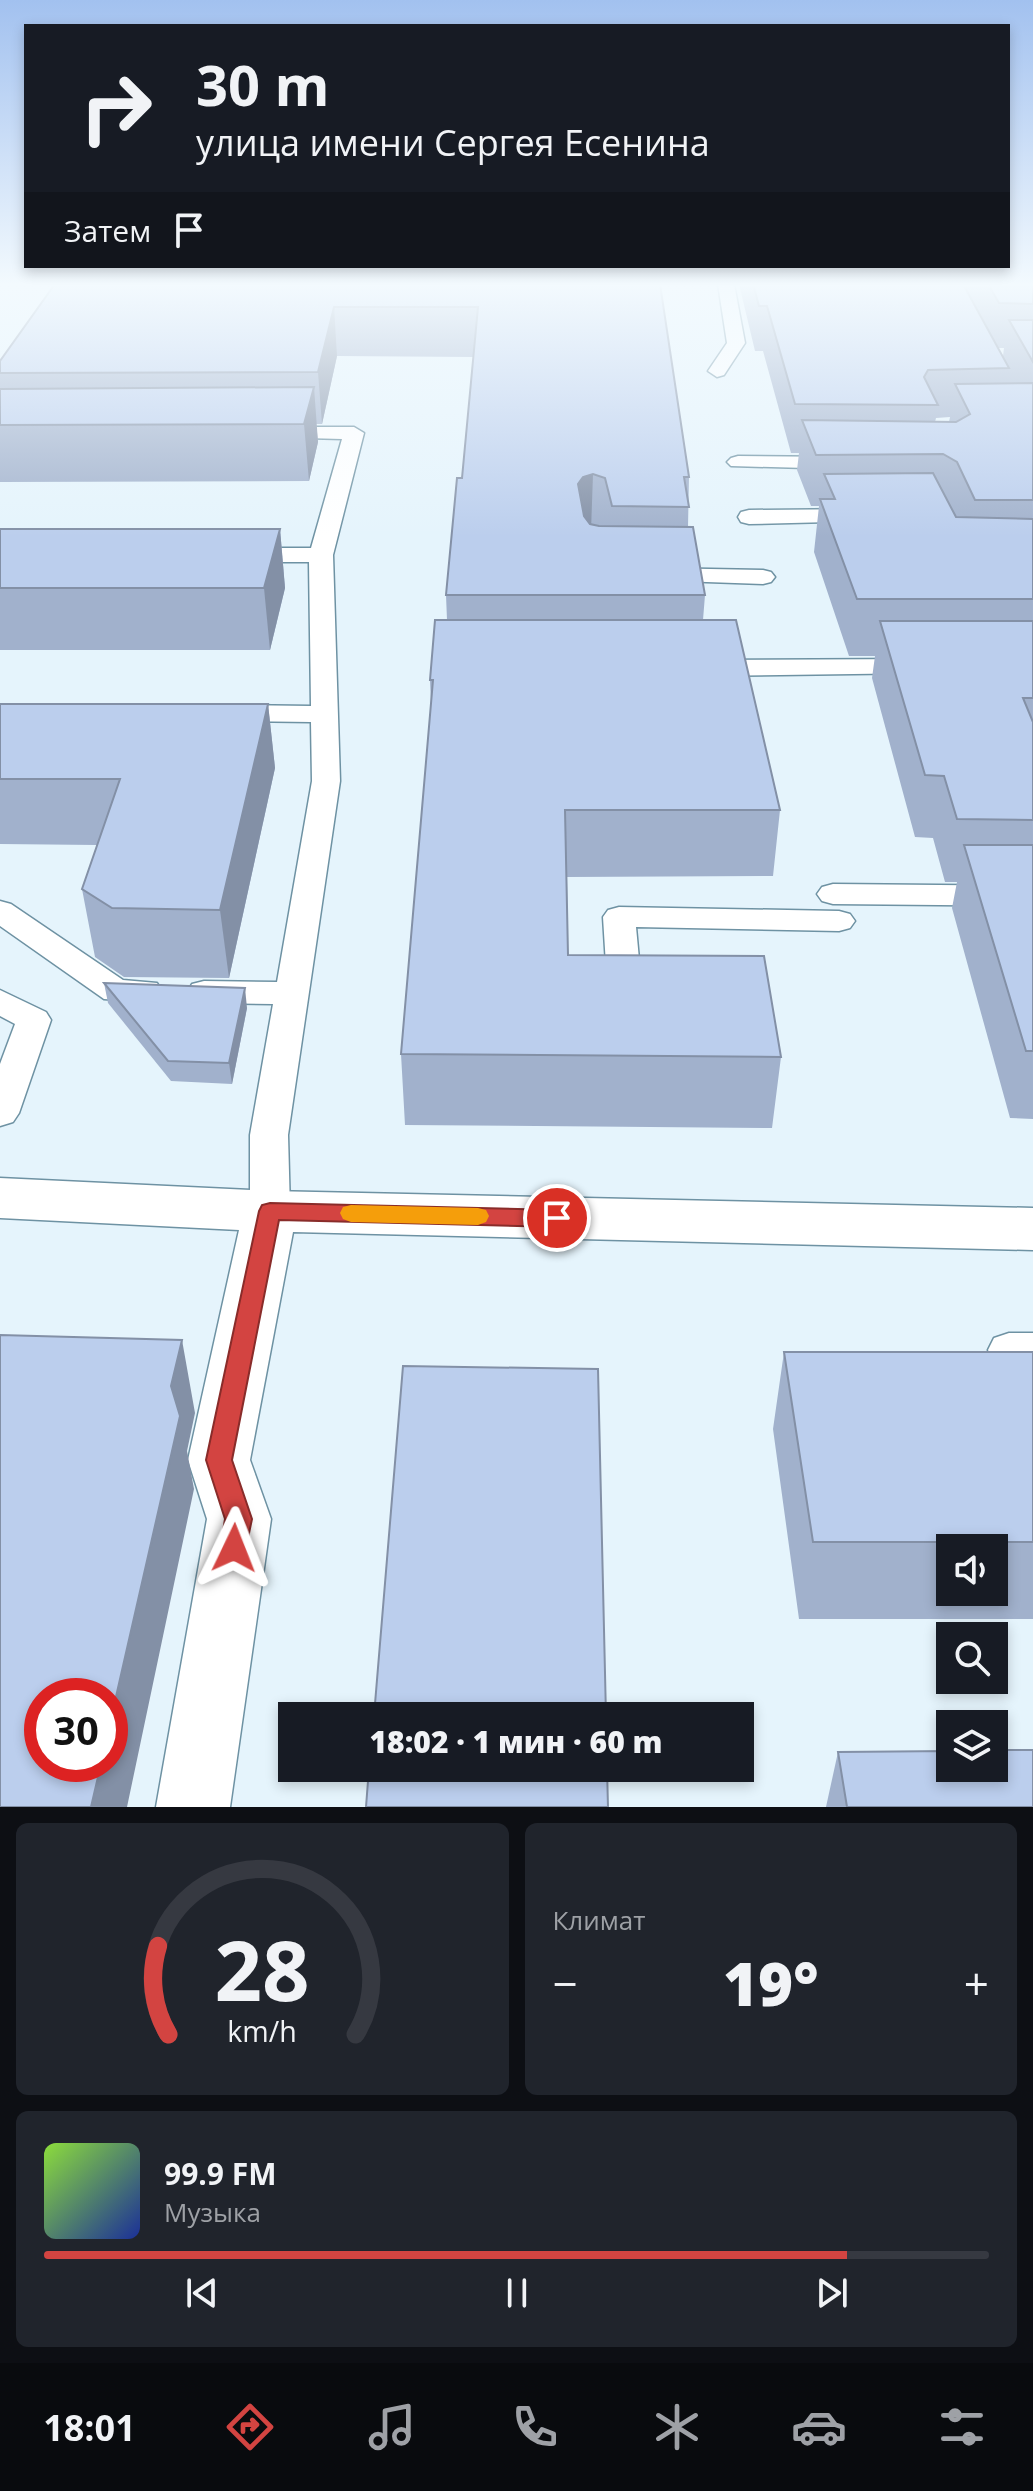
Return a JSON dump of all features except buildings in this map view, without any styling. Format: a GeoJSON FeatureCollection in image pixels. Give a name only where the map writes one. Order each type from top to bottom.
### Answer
{"type":"FeatureCollection","features":[{"type":"Feature","properties":{"kind":"street"},"geometry":{"type":"LineString","coordinates":[[0,1198],[270,1211],[1033,1229]]}},
{"type":"Feature","properties":{"kind":"street"},"geometry":{"type":"LineString","coordinates":[[193,1807],[239,1519],[219,1460],[270,1211]]}},
{"type":"Feature","properties":{"kind":"lane"},"geometry":{"type":"LineString","coordinates":[[261,433],[354,433],[321,555],[326,781],[269,1135],[270,1211]]}},
{"type":"Feature","properties":{"kind":"lane"},"geometry":{"type":"LineString","coordinates":[[738,462],[857,463]]}},
{"type":"Feature","properties":{"kind":"lane"},"geometry":{"type":"LineString","coordinates":[[749,517],[888,515]]}},
{"type":"Feature","properties":{"kind":"lane"},"geometry":{"type":"LineString","coordinates":[[214,555],[321,555]]}},
{"type":"Feature","properties":{"kind":"lane"},"geometry":{"type":"LineString","coordinates":[[627,575],[763,577]]}},
{"type":"Feature","properties":{"kind":"lane"},"geometry":{"type":"LineString","coordinates":[[675,668],[939,667]]}},
{"type":"Feature","properties":{"kind":"lane"},"geometry":{"type":"LineString","coordinates":[[201,713],[324,714]]}},
{"type":"Feature","properties":{"kind":"lane"},"geometry":{"type":"LineString","coordinates":[[624,981],[619,917],[1033,896]]}},
{"type":"Feature","properties":{"kind":"lane"},"geometry":{"type":"LineString","coordinates":[[0,911],[116,991],[293,993]]}},
{"type":"Feature","properties":{"kind":"lane"},"geometry":{"type":"LineString","coordinates":[[0,1001],[34,1020],[0,1113]]}},
{"type":"Feature","properties":{"kind":"slow traffic"},"geometry":{"type":"LineString","coordinates":[[351,1213],[478,1216]]}},
{"type":"Feature","properties":{"kind":"route"},"geometry":{"type":"LineString","coordinates":[[234,1548],[239,1519],[219,1460],[270,1211],[557,1218]]}}]}
